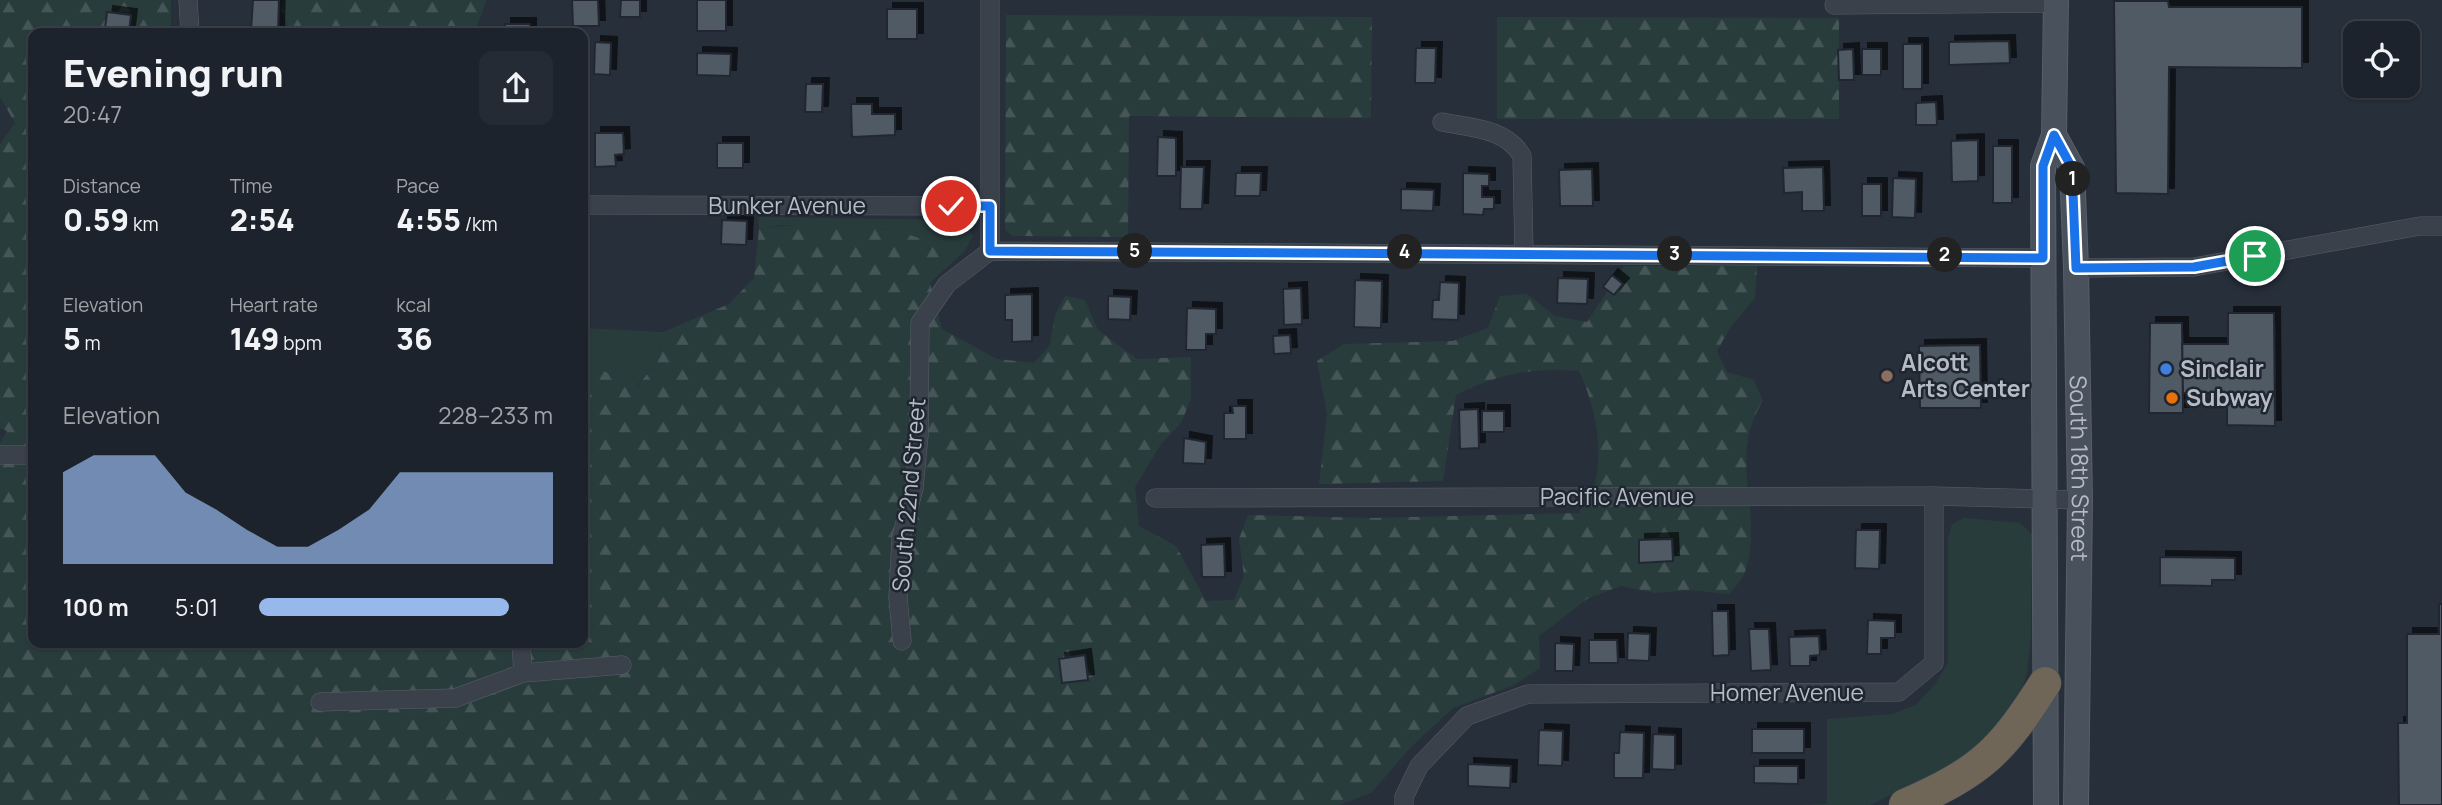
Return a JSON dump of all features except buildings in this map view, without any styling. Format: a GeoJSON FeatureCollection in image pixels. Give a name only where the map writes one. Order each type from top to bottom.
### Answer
{"type":"FeatureCollection","features":[{"type":"Feature","properties":{"kind":"highway"},"geometry":{"type":"LineString","coordinates":[[1905,805],[1964,776],[1998,751],[2045,683]]}},
{"type":"Feature","properties":{"kind":"main road","name":"South 18th Street"},"geometry":{"type":"LineString","coordinates":[[2046,805],[2043,166],[2054,135],[2056,1]]}},
{"type":"Feature","properties":{"kind":"main road","name":"South 18th Street"},"geometry":{"type":"LineString","coordinates":[[2054,135],[2072,168],[2076,268],[2080,500],[2076,805]]}},
{"type":"Feature","properties":{"kind":"street"},"geometry":{"type":"LineString","coordinates":[[188,0],[190,28]]}},
{"type":"Feature","properties":{"kind":"street"},"geometry":{"type":"LineString","coordinates":[[990,0],[990,251],[2043,258]]}},
{"type":"Feature","properties":{"kind":"street"},"geometry":{"type":"LineString","coordinates":[[1834,5],[2056,1]]}},
{"type":"Feature","properties":{"kind":"street"},"geometry":{"type":"LineString","coordinates":[[1442,122],[1484,130],[1514,142],[1522,156],[1524,253]]}},
{"type":"Feature","properties":{"kind":"street","name":"Bunker Avenue"},"geometry":{"type":"LineString","coordinates":[[588,205],[990,206]]}},
{"type":"Feature","properties":{"kind":"street"},"geometry":{"type":"LineString","coordinates":[[2076,268],[2194,267],[2420,226],[2442,226]]}},
{"type":"Feature","properties":{"kind":"street","name":"South 22nd Street"},"geometry":{"type":"LineString","coordinates":[[902,641],[898,598],[901,538],[914,488],[919,435],[919,323],[947,284],[990,251]]}},
{"type":"Feature","properties":{"kind":"street"},"geometry":{"type":"LineString","coordinates":[[0,455],[28,455]]}},
{"type":"Feature","properties":{"kind":"street","name":"Pacific Avenue"},"geometry":{"type":"LineString","coordinates":[[1155,498],[1934,496],[2080,500]]}},
{"type":"Feature","properties":{"kind":"street","name":"Homer Avenue"},"geometry":{"type":"LineString","coordinates":[[1404,805],[1404,797],[1419,766],[1467,716],[1528,694],[1899,692],[1934,663],[1934,496]]}},
{"type":"Feature","properties":{"kind":"street"},"geometry":{"type":"LineString","coordinates":[[521,648],[523,673]]}},
{"type":"Feature","properties":{"kind":"street"},"geometry":{"type":"LineString","coordinates":[[320,702],[455,698],[523,673],[622,665]]}},
{"type":"Feature","properties":{"kind":"green space"},"geometry":{"type":"Polygon","coordinates":[[[0,0],[171,0],[171,28],[28,28],[28,648],[588,648],[588,360],[593,366],[637,387],[658,360],[663,332],[729,304],[754,278],[759,229],[797,225],[870,227],[913,236],[929,243],[942,260],[930,283],[942,329],[997,359],[1034,363],[1050,345],[1055,315],[1065,296],[1085,300],[1098,330],[1137,359],[1191,357],[1191,399],[1181,423],[1161,444],[1135,487],[1139,526],[1176,546],[1206,601],[1234,600],[1244,576],[1239,539],[1248,515],[1371,518],[1579,513],[1591,492],[1598,465],[1598,437],[1593,410],[1579,371],[1563,370],[1531,371],[1500,377],[1456,395],[1443,481],[1319,484],[1327,414],[1317,361],[1344,344],[1453,341],[1488,328],[1500,296],[1527,294],[1555,316],[1587,322],[1624,266],[1757,266],[1755,298],[1730,328],[1717,351],[1727,372],[1754,380],[1763,401],[1752,422],[1747,443],[1751,529],[1745,572],[1729,594],[1689,590],[1655,593],[1621,586],[1587,599],[1539,636],[1540,668],[1514,685],[1453,708],[1411,747],[1371,793],[1339,805],[0,805],[0,443],[7,431],[0,428],[0,144],[15,123],[0,97],[0,0]]]}},
{"type":"Feature","properties":{"kind":"green space"},"geometry":{"type":"Polygon","coordinates":[[[282,0],[487,0],[477,28],[289,28],[282,12],[282,0]]]}},
{"type":"Feature","properties":{"kind":"green space"},"geometry":{"type":"Polygon","coordinates":[[[1006,15],[1372,17],[1371,118],[1129,116],[1128,237],[1013,236],[1005,230],[1006,15]]]}},
{"type":"Feature","properties":{"kind":"green space"},"geometry":{"type":"Polygon","coordinates":[[[1497,17],[1839,18],[1839,119],[1497,119],[1497,17]]]}},
{"type":"Feature","properties":{"kind":"green space"},"geometry":{"type":"Polygon","coordinates":[[[758,217],[964,220],[973,236],[964,252],[930,283],[887,229],[782,225],[759,229],[758,217]]]}},
{"type":"Feature","properties":{"kind":"green space"},"geometry":{"type":"Polygon","coordinates":[[[588,328],[663,332],[658,360],[636,387],[592,366],[588,361],[588,328]]]}},
{"type":"Feature","properties":{"kind":"green space"},"geometry":{"type":"Polygon","coordinates":[[[1964,518],[2020,523],[2032,534],[2031,638],[2027,673],[2018,703],[1963,761],[1870,805],[1798,805],[1827,804],[1827,719],[1892,714],[1916,705],[1935,684],[1948,663],[1948,539],[1952,524],[1964,518]]]}},
{"type":"Feature","properties":{"kind":"place","name":"Sinclair"},"geometry":{"type":"Point","coordinates":[2166,369]}},
{"type":"Feature","properties":{"kind":"place","name":"Alcott Arts Center"},"geometry":{"type":"Point","coordinates":[1887,376]}},
{"type":"Feature","properties":{"kind":"place","name":"Subway"},"geometry":{"type":"Point","coordinates":[2172,398]}},
{"type":"Feature","properties":{"kind":"route"},"geometry":{"type":"LineString","coordinates":[[951,206],[990,206],[990,251],[1967,255],[2043,258],[2043,166],[2054,135],[2072,168],[2076,268],[2194,267],[2255,256]]}}]}
